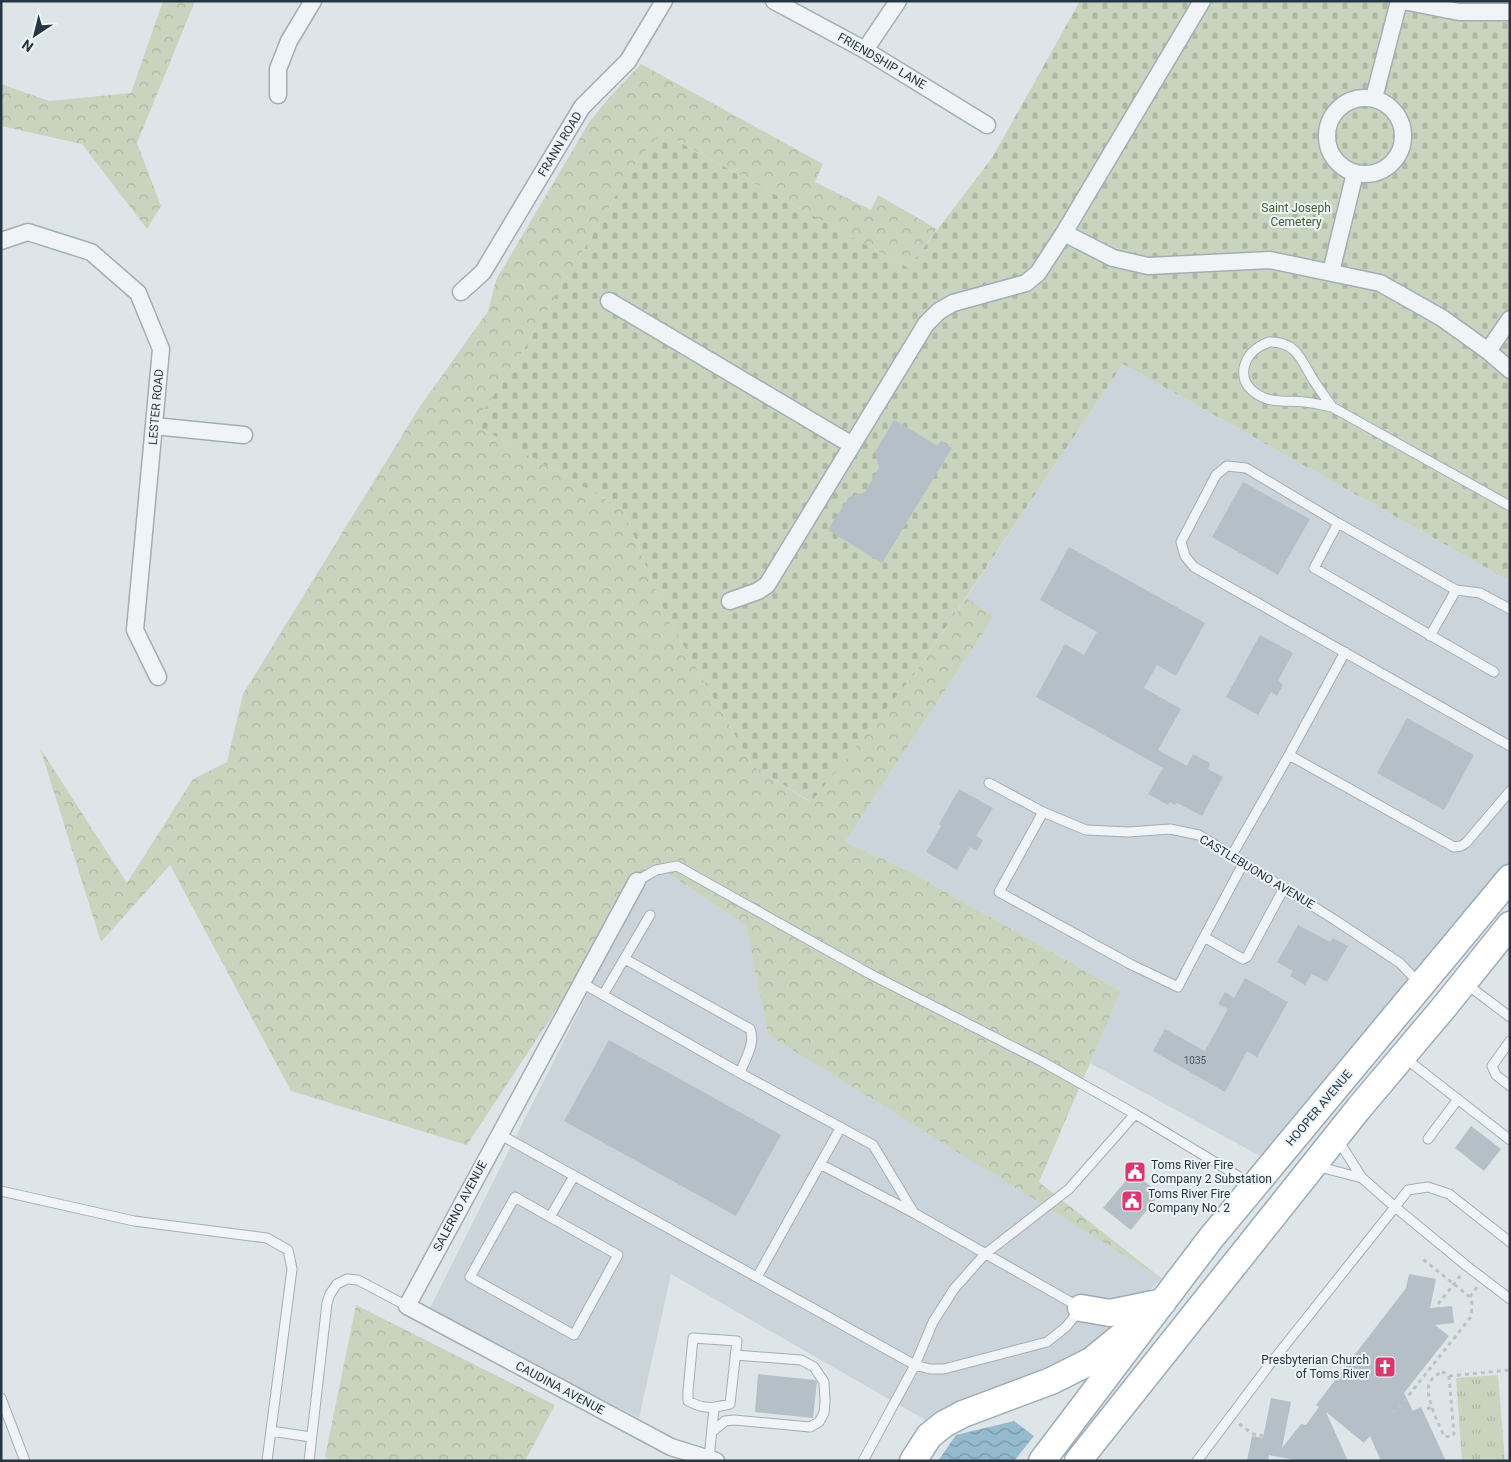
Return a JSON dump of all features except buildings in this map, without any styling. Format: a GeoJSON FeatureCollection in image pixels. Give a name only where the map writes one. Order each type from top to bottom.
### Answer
{"type":"FeatureCollection","features":[{"type":"Feature","properties":{"kind":"main road","name":"HOOPER AVENUE"},"geometry":{"type":"LineString","coordinates":[[1042,1461],[1199,1254],[1510,878]]}},
{"type":"Feature","properties":{"kind":"main road"},"geometry":{"type":"LineString","coordinates":[[1078,1461],[1313,1165],[1465,983],[1510,925]]}},
{"type":"Feature","properties":{"kind":"main road"},"geometry":{"type":"LineString","coordinates":[[1199,1254],[1214,1252],[1227,1243],[1276,1189],[1359,1108]]}},
{"type":"Feature","properties":{"kind":"main road"},"geometry":{"type":"LineString","coordinates":[[1082,1308],[1110,1313],[1163,1302]]}},
{"type":"Feature","properties":{"kind":"main road"},"geometry":{"type":"LineString","coordinates":[[913,1461],[929,1436],[944,1424],[963,1414],[1050,1381],[1091,1361],[1163,1302]]}},
{"type":"Feature","properties":{"kind":"street"},"geometry":{"type":"LineString","coordinates":[[278,95],[278,69],[289,41],[313,1]]}},
{"type":"Feature","properties":{"kind":"street","name":"FRANN ROAD"},"geometry":{"type":"LineString","coordinates":[[461,292],[482,272],[582,107],[628,61],[664,1]]}},
{"type":"Feature","properties":{"kind":"street","name":"FRIENDSHIP LANE"},"geometry":{"type":"LineString","coordinates":[[774,1],[866,50],[987,124]]}},
{"type":"Feature","properties":{"kind":"street"},"geometry":{"type":"LineString","coordinates":[[866,50],[898,1]]}},
{"type":"Feature","properties":{"kind":"street"},"geometry":{"type":"LineString","coordinates":[[730,601],[758,591],[766,585],[926,324],[939,311],[953,303],[1026,283],[1038,273],[1064,233],[1202,1]]}},
{"type":"Feature","properties":{"kind":"street"},"geometry":{"type":"LineString","coordinates":[[1374,98],[1399,1]]}},
{"type":"Feature","properties":{"kind":"street"},"geometry":{"type":"LineString","coordinates":[[1403,1],[1459,12],[1510,12]]}},
{"type":"Feature","properties":{"kind":"street"},"geometry":{"type":"LineString","coordinates":[[1374,98],[1385,103],[1395,111],[1401,122],[1404,134],[1402,146],[1398,157],[1390,166],[1379,172],[1355,173],[1343,167],[1333,158],[1328,146],[1327,133],[1330,120],[1338,109],[1348,101],[1374,98]]}},
{"type":"Feature","properties":{"kind":"street"},"geometry":{"type":"LineString","coordinates":[[1331,272],[1355,173]]}},
{"type":"Feature","properties":{"kind":"street","name":"LESTER ROAD"},"geometry":{"type":"LineString","coordinates":[[1,241],[28,232],[91,252],[138,293],[161,349],[135,630],[158,677]]}},
{"type":"Feature","properties":{"kind":"street"},"geometry":{"type":"LineString","coordinates":[[1064,233],[1113,258],[1148,266],[1270,260],[1380,283],[1442,318],[1488,350],[1510,370]]}},
{"type":"Feature","properties":{"kind":"street"},"geometry":{"type":"LineString","coordinates":[[609,301],[852,445]]}},
{"type":"Feature","properties":{"kind":"street"},"geometry":{"type":"LineString","coordinates":[[1488,350],[1510,319]]}},
{"type":"Feature","properties":{"kind":"street"},"geometry":{"type":"LineString","coordinates":[[154,426],[244,435]]}},
{"type":"Feature","properties":{"kind":"street","name":"SALERNO AVENUE"},"geometry":{"type":"LineString","coordinates":[[406,1306],[637,881]]}},
{"type":"Feature","properties":{"kind":"street","name":"CAUDINA AVENUE"},"geometry":{"type":"LineString","coordinates":[[406,1306],[671,1447],[713,1460]]}},
{"type":"Feature","properties":{"kind":"lane"},"geometry":{"type":"LineString","coordinates":[[1332,407],[1301,359],[1289,346],[1280,342],[1269,342],[1260,345],[1251,352],[1243,371],[1244,382],[1259,396],[1269,400],[1305,402],[1332,407],[1510,506]]}},
{"type":"Feature","properties":{"kind":"lane"},"geometry":{"type":"LineString","coordinates":[[1510,609],[1480,593],[1456,590],[1246,468],[1227,466],[1216,475],[1181,542],[1185,556],[1194,567],[1510,746]]}},
{"type":"Feature","properties":{"kind":"lane"},"geometry":{"type":"LineString","coordinates":[[1338,523],[1314,568],[1494,672]]}},
{"type":"Feature","properties":{"kind":"lane"},"geometry":{"type":"LineString","coordinates":[[1430,636],[1456,590]]}},
{"type":"Feature","properties":{"kind":"lane"},"geometry":{"type":"LineString","coordinates":[[1232,855],[1289,756],[1345,652]]}},
{"type":"Feature","properties":{"kind":"lane"},"geometry":{"type":"LineString","coordinates":[[1289,756],[1454,847],[1466,844],[1510,791]]}},
{"type":"Feature","properties":{"kind":"lane","name":"CASTLEBUONO AVENUE"},"geometry":{"type":"LineString","coordinates":[[989,784],[1043,812],[1086,830],[1128,832],[1170,829],[1199,835],[1400,963],[1421,985]]}},
{"type":"Feature","properties":{"kind":"lane"},"geometry":{"type":"LineString","coordinates":[[1043,812],[999,892],[1130,964],[1178,987],[1244,862]]}},
{"type":"Feature","properties":{"kind":"lane"},"geometry":{"type":"LineString","coordinates":[[637,881],[656,870],[677,866],[870,974],[1041,1062],[1136,1114],[1255,1186]]}},
{"type":"Feature","properties":{"kind":"lane"},"geometry":{"type":"LineString","coordinates":[[1204,937],[1243,959],[1247,957],[1284,888]]}},
{"type":"Feature","properties":{"kind":"lane"},"geometry":{"type":"LineString","coordinates":[[604,995],[650,915]]}},
{"type":"Feature","properties":{"kind":"lane"},"geometry":{"type":"LineString","coordinates":[[625,959],[750,1029],[753,1036],[751,1045],[740,1073]]}},
{"type":"Feature","properties":{"kind":"lane"},"geometry":{"type":"LineString","coordinates":[[582,983],[740,1073],[873,1145],[914,1213]]}},
{"type":"Feature","properties":{"kind":"lane"},"geometry":{"type":"LineString","coordinates":[[1465,983],[1510,1017]]}},
{"type":"Feature","properties":{"kind":"lane"},"geometry":{"type":"LineString","coordinates":[[1510,1041],[1492,1066],[1496,1075],[1510,1086]]}},
{"type":"Feature","properties":{"kind":"lane"},"geometry":{"type":"LineString","coordinates":[[1403,1056],[1510,1140]]}},
{"type":"Feature","properties":{"kind":"lane"},"geometry":{"type":"LineString","coordinates":[[1428,1138],[1458,1099]]}},
{"type":"Feature","properties":{"kind":"lane"},"geometry":{"type":"LineString","coordinates":[[863,1461],[915,1365],[933,1322],[954,1289],[985,1254],[1069,1189],[1136,1114]]}},
{"type":"Feature","properties":{"kind":"lane"},"geometry":{"type":"LineString","coordinates":[[757,1277],[841,1127]]}},
{"type":"Feature","properties":{"kind":"lane"},"geometry":{"type":"LineString","coordinates":[[498,1134],[915,1365],[930,1369],[944,1369],[1048,1342],[1066,1327],[1082,1308],[914,1213],[820,1164]]}},
{"type":"Feature","properties":{"kind":"lane"},"geometry":{"type":"LineString","coordinates":[[1336,1137],[1362,1178],[1468,1267],[1510,1299]]}},
{"type":"Feature","properties":{"kind":"lane"},"geometry":{"type":"LineString","coordinates":[[1313,1165],[1362,1178]]}},
{"type":"Feature","properties":{"kind":"lane"},"geometry":{"type":"LineString","coordinates":[[550,1217],[574,1176]]}},
{"type":"Feature","properties":{"kind":"lane"},"geometry":{"type":"LineString","coordinates":[[1197,1461],[1267,1368],[1408,1190],[1428,1187],[1449,1194],[1510,1242]]}},
{"type":"Feature","properties":{"kind":"lane"},"geometry":{"type":"LineString","coordinates":[[1,1191],[134,1221],[267,1238],[288,1250],[292,1269],[268,1461]]}},
{"type":"Feature","properties":{"kind":"lane"},"geometry":{"type":"LineString","coordinates":[[515,1197],[550,1217],[618,1255],[574,1334],[470,1277],[515,1197]]}},
{"type":"Feature","properties":{"kind":"lane"},"geometry":{"type":"LineString","coordinates":[[309,1461],[327,1303],[330,1294],[337,1284],[347,1279],[358,1280],[406,1306]]}},
{"type":"Feature","properties":{"kind":"lane"},"geometry":{"type":"LineString","coordinates":[[693,1338],[737,1341],[730,1404],[714,1408],[696,1405],[688,1401],[693,1338]]}},
{"type":"Feature","properties":{"kind":"lane"},"geometry":{"type":"LineString","coordinates":[[712,1432],[725,1421],[734,1420],[810,1427],[819,1422],[824,1413],[824,1382],[814,1367],[801,1360],[735,1355]]}},
{"type":"Feature","properties":{"kind":"lane"},"geometry":{"type":"LineString","coordinates":[[1,1398],[26,1461]]}},
{"type":"Feature","properties":{"kind":"lane"},"geometry":{"type":"LineString","coordinates":[[713,1460],[712,1432],[714,1408]]}},
{"type":"Feature","properties":{"kind":"lane"},"geometry":{"type":"LineString","coordinates":[[271,1432],[311,1437]]}},
{"type":"Feature","properties":{"kind":"path"},"geometry":{"type":"LineString","coordinates":[[1392,1412],[1398,1409],[1470,1318],[1471,1314],[1472,1300],[1470,1297],[1420,1258]]}},
{"type":"Feature","properties":{"kind":"path"},"geometry":{"type":"LineString","coordinates":[[1438,1304],[1468,1267]]}},
{"type":"Feature","properties":{"kind":"path"},"geometry":{"type":"LineString","coordinates":[[1449,1376],[1454,1434],[1452,1437],[1444,1436],[1432,1407],[1428,1392],[1430,1381],[1435,1375],[1442,1372],[1449,1376],[1510,1370]]}},
{"type":"Feature","properties":{"kind":"path"},"geometry":{"type":"LineString","coordinates":[[1423,1376],[1430,1381]]}},
{"type":"Feature","properties":{"kind":"path"},"geometry":{"type":"LineString","coordinates":[[1427,1409],[1432,1407]]}},
{"type":"Feature","properties":{"kind":"path"},"geometry":{"type":"LineString","coordinates":[[1238,1424],[1253,1434],[1264,1436]]}},
{"type":"Feature","properties":{"kind":"shaded area"},"geometry":{"type":"Polygon","coordinates":[[[1123,364],[1510,581],[1510,862],[1260,1156],[1090,1063],[1121,991],[909,871],[845,842],[994,616],[966,598],[1123,364]]]}},
{"type":"Feature","properties":{"kind":"shaded area"},"geometry":{"type":"Polygon","coordinates":[[[653,863],[746,926],[768,1035],[1162,1278],[1064,1374],[927,1421],[671,1274],[639,1418],[428,1312],[653,863]]]}},
{"type":"Feature","properties":{"kind":"green space"},"geometry":{"type":"Polygon","coordinates":[[[163,1],[195,1],[137,143],[161,206],[147,229],[82,144],[1,126],[1,84],[49,101],[131,93],[163,1]]]}},
{"type":"Feature","properties":{"kind":"green space","name":"Saint Joseph Cemetery"},"geometry":{"type":"Polygon","coordinates":[[[1080,1],[1510,1],[1510,581],[1123,364],[915,673],[811,802],[753,766],[667,617],[623,509],[474,424],[512,369],[636,163],[661,132],[908,268],[992,158],[1080,1]]]}},
{"type":"Feature","properties":{"kind":"green space"},"geometry":{"type":"Polygon","coordinates":[[[641,64],[823,164],[815,182],[871,210],[878,195],[937,229],[908,268],[661,132],[636,163],[512,369],[474,424],[623,509],[667,617],[753,766],[810,802],[915,673],[966,598],[994,616],[845,842],[909,871],[1121,991],[1039,1182],[1161,1278],[768,1035],[746,926],[653,863],[467,1145],[291,1091],[170,865],[101,942],[40,748],[127,883],[193,779],[227,762],[243,694],[419,408],[488,311],[496,280],[590,121],[641,64]]]}},
{"type":"Feature","properties":{"kind":"green space"},"geometry":{"type":"Polygon","coordinates":[[[356,1305],[555,1405],[525,1461],[331,1461],[325,1457],[356,1305]]]}},
{"type":"Feature","properties":{"kind":"green space"},"geometry":{"type":"Polygon","coordinates":[[[1498,1375],[1505,1461],[1462,1461],[1456,1378],[1498,1375]]]}},
{"type":"Feature","properties":{"kind":"water"},"geometry":{"type":"Polygon","coordinates":[[[1014,1421],[1034,1436],[1014,1461],[938,1461],[956,1435],[1014,1421]]]}},
{"type":"Feature","properties":{"kind":"place","name":"Toms River Fire Company 2 Substation"},"geometry":{"type":"Point","coordinates":[1135,1172]}},
{"type":"Feature","properties":{"kind":"place","name":"Toms River Fire Company No. 2"},"geometry":{"type":"Point","coordinates":[1132,1201]}},
{"type":"Feature","properties":{"kind":"place","name":"Presbyterian Church of Toms River"},"geometry":{"type":"Point","coordinates":[1385,1367]}}]}
